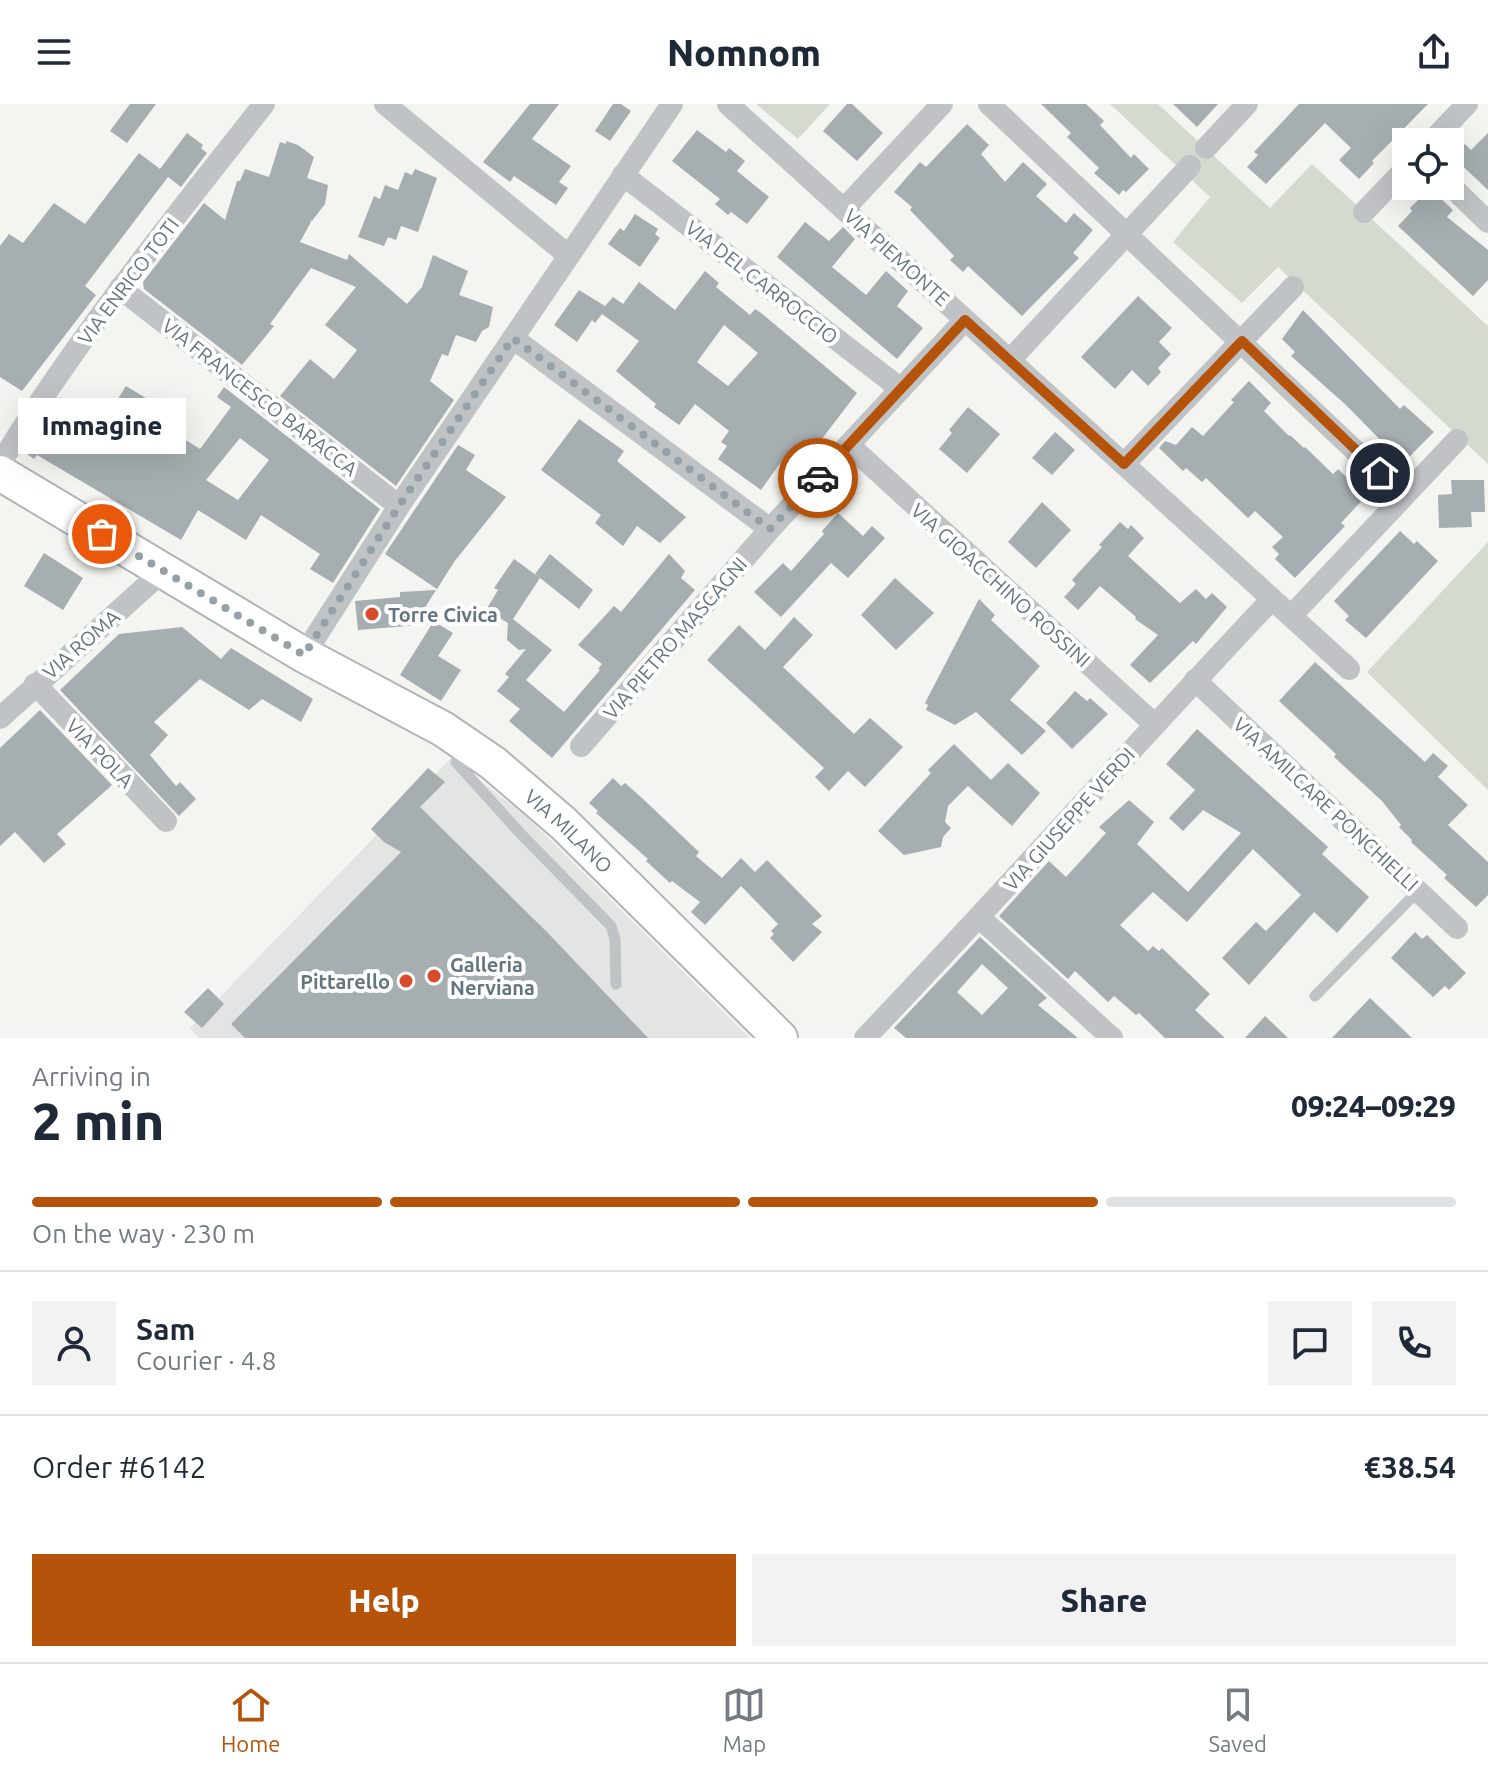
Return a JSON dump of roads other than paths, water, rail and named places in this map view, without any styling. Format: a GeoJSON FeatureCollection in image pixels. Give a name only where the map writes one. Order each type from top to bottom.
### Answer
{"type":"FeatureCollection","features":[{"type":"Feature","properties":{"kind":"main road","name":"VIA MILANO"},"geometry":{"type":"LineString","coordinates":[[0,473],[315,661],[443,729],[517,782],[563,823],[780,1038]]}},
{"type":"Feature","properties":{"kind":"main road","name":"VIA MILANO"},"geometry":{"type":"LineString","coordinates":[[315,661],[527,817],[750,1038]]}},
{"type":"Feature","properties":{"kind":"street","name":"VIA ENRICO TOTI"},"geometry":{"type":"LineString","coordinates":[[0,464],[120,288],[264,104]]}},
{"type":"Feature","properties":{"kind":"street"},"geometry":{"type":"LineString","coordinates":[[385,104],[569,256]]}},
{"type":"Feature","properties":{"kind":"street"},"geometry":{"type":"LineString","coordinates":[[315,661],[399,506],[672,104]]}},
{"type":"Feature","properties":{"kind":"street","name":"VIA PIEMONTE"},"geometry":{"type":"LineString","coordinates":[[728,104],[1349,669]]}},
{"type":"Feature","properties":{"kind":"street"},"geometry":{"type":"LineString","coordinates":[[844,209],[942,104]]}},
{"type":"Feature","properties":{"kind":"street"},"geometry":{"type":"LineString","coordinates":[[989,104],[1403,496]]}},
{"type":"Feature","properties":{"kind":"street"},"geometry":{"type":"LineString","coordinates":[[1206,148],[1247,104]]}},
{"type":"Feature","properties":{"kind":"street"},"geometry":{"type":"LineString","coordinates":[[1444,128],[1467,104]]}},
{"type":"Feature","properties":{"kind":"street"},"geometry":{"type":"LineString","coordinates":[[1010,360],[1190,166]]}},
{"type":"Feature","properties":{"kind":"street","name":"VIA DEL CARROCCIO"},"geometry":{"type":"LineString","coordinates":[[623,175],[901,389]]}},
{"type":"Feature","properties":{"kind":"street"},"geometry":{"type":"LineString","coordinates":[[1364,212],[1392,183]]}},
{"type":"Feature","properties":{"kind":"street"},"geometry":{"type":"LineString","coordinates":[[1464,199],[1488,222]]}},
{"type":"Feature","properties":{"kind":"street"},"geometry":{"type":"LineString","coordinates":[[1124,464],[1293,287]]}},
{"type":"Feature","properties":{"kind":"street","name":"VIA FRANCESCO BARACCA"},"geometry":{"type":"LineString","coordinates":[[120,288],[399,506]]}},
{"type":"Feature","properties":{"kind":"street","name":"VIA PIETRO MASCAGNI"},"geometry":{"type":"LineString","coordinates":[[581,746],[770,529],[965,320]]}},
{"type":"Feature","properties":{"kind":"street"},"geometry":{"type":"LineString","coordinates":[[513,338],[770,529]]}},
{"type":"Feature","properties":{"kind":"street"},"geometry":{"type":"LineString","coordinates":[[1291,616],[1457,440]]}},
{"type":"Feature","properties":{"kind":"street","name":"VIA GIOACCHINO ROSSINI"},"geometry":{"type":"LineString","coordinates":[[849,445],[1154,724]]}},
{"type":"Feature","properties":{"kind":"street","name":"VIA ROMA"},"geometry":{"type":"LineString","coordinates":[[0,718],[163,571]]}},
{"type":"Feature","properties":{"kind":"street","name":"VIA GIUSEPPE VERDI"},"geometry":{"type":"LineString","coordinates":[[865,1038],[980,918],[1154,724],[1272,599]]}},
{"type":"Feature","properties":{"kind":"street","name":"VIA AMILCARE PONCHIELLI"},"geometry":{"type":"LineString","coordinates":[[1195,680],[1457,928]]}},
{"type":"Feature","properties":{"kind":"street","name":"VIA POLA"},"geometry":{"type":"LineString","coordinates":[[35,684],[166,821]]}},
{"type":"Feature","properties":{"kind":"street"},"geometry":{"type":"LineString","coordinates":[[980,918],[1112,1038]]}},
{"type":"Feature","properties":{"kind":"lane"},"geometry":{"type":"LineString","coordinates":[[456,762],[611,926],[615,939],[616,984]]}},
{"type":"Feature","properties":{"kind":"lane"},"geometry":{"type":"LineString","coordinates":[[1315,996],[1418,891]]}},
{"type":"Feature","properties":{"kind":"place","name":"Immagine"},"geometry":{"type":"Point","coordinates":[102,534]}},
{"type":"Feature","properties":{"kind":"place","name":"Torre Civica"},"geometry":{"type":"Point","coordinates":[372,614]}},
{"type":"Feature","properties":{"kind":"place","name":"Galleria Nerviana"},"geometry":{"type":"Point","coordinates":[434,976]}},
{"type":"Feature","properties":{"kind":"place","name":"Pittarello"},"geometry":{"type":"Point","coordinates":[406,981]}}]}
